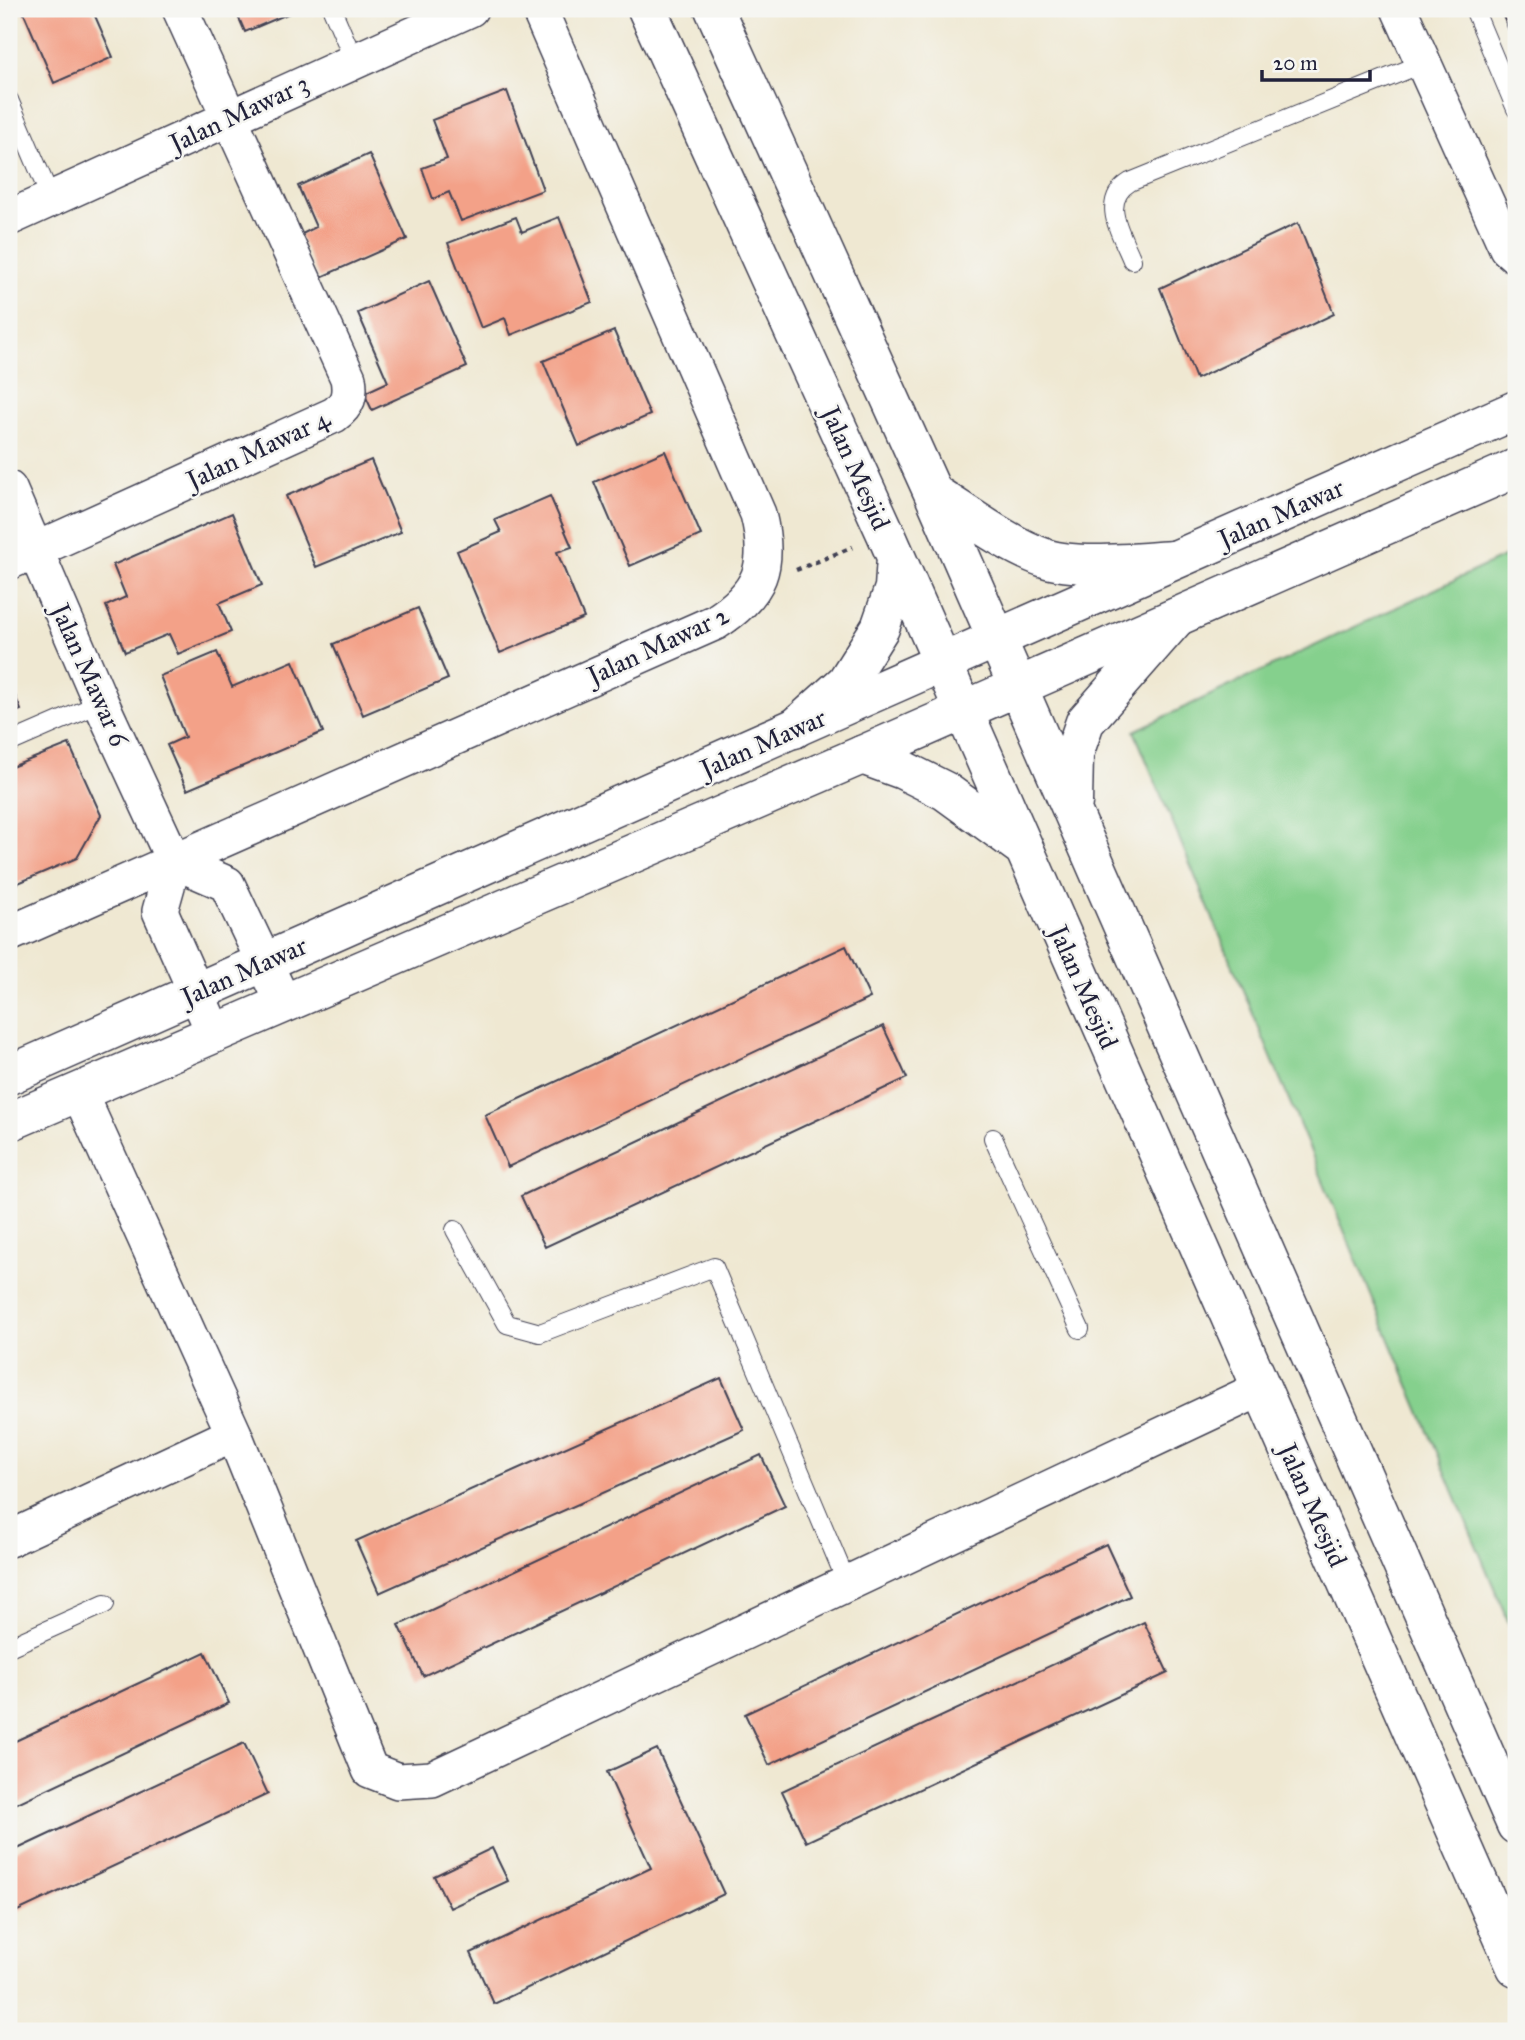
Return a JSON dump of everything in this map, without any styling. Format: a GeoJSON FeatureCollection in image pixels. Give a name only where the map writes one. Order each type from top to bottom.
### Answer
{"type":"FeatureCollection","features":[{"type":"Feature","properties":{"kind":"main road","name":"Jalan Mesjid"},"geometry":{"type":"LineString","coordinates":[[647,9],[891,545],[1516,1967]]}},
{"type":"Feature","properties":{"kind":"main road"},"geometry":{"type":"LineString","coordinates":[[713,9],[933,493],[1516,1825]]}},
{"type":"Feature","properties":{"kind":"main road","name":"Jalan Mawar"},"geometry":{"type":"LineString","coordinates":[[9,1075],[1516,410]]}},
{"type":"Feature","properties":{"kind":"main road","name":"Jalan Mawar"},"geometry":{"type":"LineString","coordinates":[[9,1122],[862,755],[1516,468]]}},
{"type":"Feature","properties":{"kind":"main road"},"geometry":{"type":"LineString","coordinates":[[933,493],[1011,541],[1045,558],[1073,562],[1173,560]]}},
{"type":"Feature","properties":{"kind":"main road"},"geometry":{"type":"LineString","coordinates":[[794,729],[846,682],[880,628],[894,588],[891,545]]}},
{"type":"Feature","properties":{"kind":"main road"},"geometry":{"type":"LineString","coordinates":[[1092,858],[1073,804],[1074,754],[1085,722],[1177,617]]}},
{"type":"Feature","properties":{"kind":"main road"},"geometry":{"type":"LineString","coordinates":[[862,755],[903,770],[945,791],[1023,848]]}},
{"type":"Feature","properties":{"kind":"street","name":"Jalan Mawar 4"},"geometry":{"type":"LineString","coordinates":[[22,556],[334,415],[343,409],[348,400],[348,378],[180,9]]}},
{"type":"Feature","properties":{"kind":"street","name":"Jalan Mawar 3"},"geometry":{"type":"LineString","coordinates":[[9,218],[470,9]]}},
{"type":"Feature","properties":{"kind":"street","name":"Jalan Mawar 2"},"geometry":{"type":"LineString","coordinates":[[9,934],[716,622],[738,608],[754,588],[763,564],[764,538],[758,514],[538,9]]}},
{"type":"Feature","properties":{"kind":"street"},"geometry":{"type":"LineString","coordinates":[[1399,9],[1507,248],[1516,256]]}},
{"type":"Feature","properties":{"kind":"street","name":"Jalan Mawar 6"},"geometry":{"type":"LineString","coordinates":[[9,489],[22,556],[101,704],[174,861]]}},
{"type":"Feature","properties":{"kind":"street"},"geometry":{"type":"LineString","coordinates":[[215,1035],[160,911],[174,861],[227,884],[284,1004]]}},
{"type":"Feature","properties":{"kind":"street"},"geometry":{"type":"LineString","coordinates":[[79,1092],[234,1434],[370,1770],[398,1781],[432,1779],[1262,1388]]}},
{"type":"Feature","properties":{"kind":"street"},"geometry":{"type":"LineString","coordinates":[[9,1539],[234,1434]]}},
{"type":"Feature","properties":{"kind":"lane"},"geometry":{"type":"LineString","coordinates":[[332,9],[354,60]]}},
{"type":"Feature","properties":{"kind":"lane"},"geometry":{"type":"LineString","coordinates":[[1474,9],[1511,81],[1516,109]]}},
{"type":"Feature","properties":{"kind":"lane"},"geometry":{"type":"LineString","coordinates":[[1132,260],[1113,206],[1121,187],[1130,181],[1424,63]]}},
{"type":"Feature","properties":{"kind":"lane"},"geometry":{"type":"LineString","coordinates":[[9,100],[51,199]]}},
{"type":"Feature","properties":{"kind":"lane"},"geometry":{"type":"LineString","coordinates":[[9,743],[101,704]]}},
{"type":"Feature","properties":{"kind":"lane"},"geometry":{"type":"LineString","coordinates":[[993,1138],[1080,1329]]}},
{"type":"Feature","properties":{"kind":"lane"},"geometry":{"type":"LineString","coordinates":[[456,1230],[507,1324],[540,1333],[714,1267],[847,1583]]}},
{"type":"Feature","properties":{"kind":"lane"},"geometry":{"type":"LineString","coordinates":[[9,1647],[105,1604]]}},
{"type":"Feature","properties":{"kind":"path"},"geometry":{"type":"LineString","coordinates":[[754,588],[891,545]]}},
{"type":"Feature","properties":{"kind":"green space"},"geometry":{"type":"Polygon","coordinates":[[[1516,551],[1516,1640],[1134,731],[1516,551]]]}},
{"type":"Feature","properties":{"kind":"building"},"geometry":{"type":"Polygon","coordinates":[[[22,9],[92,9],[113,57],[54,83],[22,9]]]}},
{"type":"Feature","properties":{"kind":"building"},"geometry":{"type":"Polygon","coordinates":[[[235,9],[299,9],[245,32],[235,9]]]}},
{"type":"Feature","properties":{"kind":"building"},"geometry":{"type":"Polygon","coordinates":[[[1500,9],[1516,9],[1516,47],[1500,9]]]}},
{"type":"Feature","properties":{"kind":"building"},"geometry":{"type":"Polygon","coordinates":[[[507,91],[543,190],[461,221],[449,192],[433,199],[422,168],[447,159],[432,120],[507,91]]]}},
{"type":"Feature","properties":{"kind":"building"},"geometry":{"type":"Polygon","coordinates":[[[369,154],[407,239],[319,278],[300,235],[316,227],[298,186],[369,154]]]}},
{"type":"Feature","properties":{"kind":"building"},"geometry":{"type":"Polygon","coordinates":[[[516,217],[522,232],[559,217],[592,302],[511,335],[505,318],[481,328],[448,243],[516,217]]]}},
{"type":"Feature","properties":{"kind":"building"},"geometry":{"type":"Polygon","coordinates":[[[1298,223],[1334,314],[1196,379],[1160,288],[1298,223]]]}},
{"type":"Feature","properties":{"kind":"building"},"geometry":{"type":"Polygon","coordinates":[[[429,281],[467,367],[372,410],[364,393],[388,382],[358,313],[429,281]]]}},
{"type":"Feature","properties":{"kind":"building"},"geometry":{"type":"Polygon","coordinates":[[[614,331],[650,415],[579,446],[543,361],[614,331]]]}},
{"type":"Feature","properties":{"kind":"building"},"geometry":{"type":"Polygon","coordinates":[[[665,451],[701,535],[630,566],[594,482],[665,451]]]}},
{"type":"Feature","properties":{"kind":"building"},"geometry":{"type":"Polygon","coordinates":[[[371,460],[401,532],[316,567],[286,496],[371,460]]]}},
{"type":"Feature","properties":{"kind":"building"},"geometry":{"type":"Polygon","coordinates":[[[550,496],[572,547],[557,552],[584,618],[500,653],[457,551],[501,532],[495,520],[550,496]]]}},
{"type":"Feature","properties":{"kind":"building"},"geometry":{"type":"Polygon","coordinates":[[[232,513],[262,585],[219,603],[231,632],[178,654],[169,634],[125,652],[106,606],[126,597],[113,565],[232,513]]]}},
{"type":"Feature","properties":{"kind":"building"},"geometry":{"type":"Polygon","coordinates":[[[418,608],[448,679],[363,715],[333,644],[418,608]]]}},
{"type":"Feature","properties":{"kind":"building"},"geometry":{"type":"Polygon","coordinates":[[[217,652],[232,687],[293,661],[323,732],[187,790],[167,745],[185,737],[160,676],[217,652]]]}},
{"type":"Feature","properties":{"kind":"building"},"geometry":{"type":"Polygon","coordinates":[[[9,681],[21,710],[9,715],[9,681]]]}},
{"type":"Feature","properties":{"kind":"building"},"geometry":{"type":"Polygon","coordinates":[[[69,744],[101,815],[77,858],[9,887],[9,768],[69,744]]]}},
{"type":"Feature","properties":{"kind":"building"},"geometry":{"type":"Polygon","coordinates":[[[846,946],[870,998],[508,1167],[485,1115],[846,946]]]}},
{"type":"Feature","properties":{"kind":"building"},"geometry":{"type":"Polygon","coordinates":[[[883,1026],[907,1078],[545,1247],[521,1196],[883,1026]]]}},
{"type":"Feature","properties":{"kind":"building"},"geometry":{"type":"Polygon","coordinates":[[[721,1378],[744,1430],[379,1593],[356,1541],[721,1378]]]}},
{"type":"Feature","properties":{"kind":"building"},"geometry":{"type":"Polygon","coordinates":[[[761,1455],[785,1506],[423,1676],[399,1625],[761,1455]]]}},
{"type":"Feature","properties":{"kind":"building"},"geometry":{"type":"Polygon","coordinates":[[[1106,1544],[1130,1596],[769,1765],[745,1714],[1106,1544]]]}},
{"type":"Feature","properties":{"kind":"building"},"geometry":{"type":"Polygon","coordinates":[[[1144,1622],[1168,1673],[806,1842],[782,1791],[1144,1622]]]}},
{"type":"Feature","properties":{"kind":"building"},"geometry":{"type":"Polygon","coordinates":[[[205,1652],[229,1703],[9,1807],[9,1744],[205,1652]]]}},
{"type":"Feature","properties":{"kind":"building"},"geometry":{"type":"Polygon","coordinates":[[[244,1743],[268,1794],[9,1915],[9,1853],[244,1743]]]}},
{"type":"Feature","properties":{"kind":"building"},"geometry":{"type":"Polygon","coordinates":[[[657,1749],[724,1894],[494,2004],[471,1953],[651,1868],[607,1772],[657,1749]]]}},
{"type":"Feature","properties":{"kind":"building"},"geometry":{"type":"Polygon","coordinates":[[[492,1848],[508,1881],[450,1908],[434,1876],[492,1848]]]}}]}
